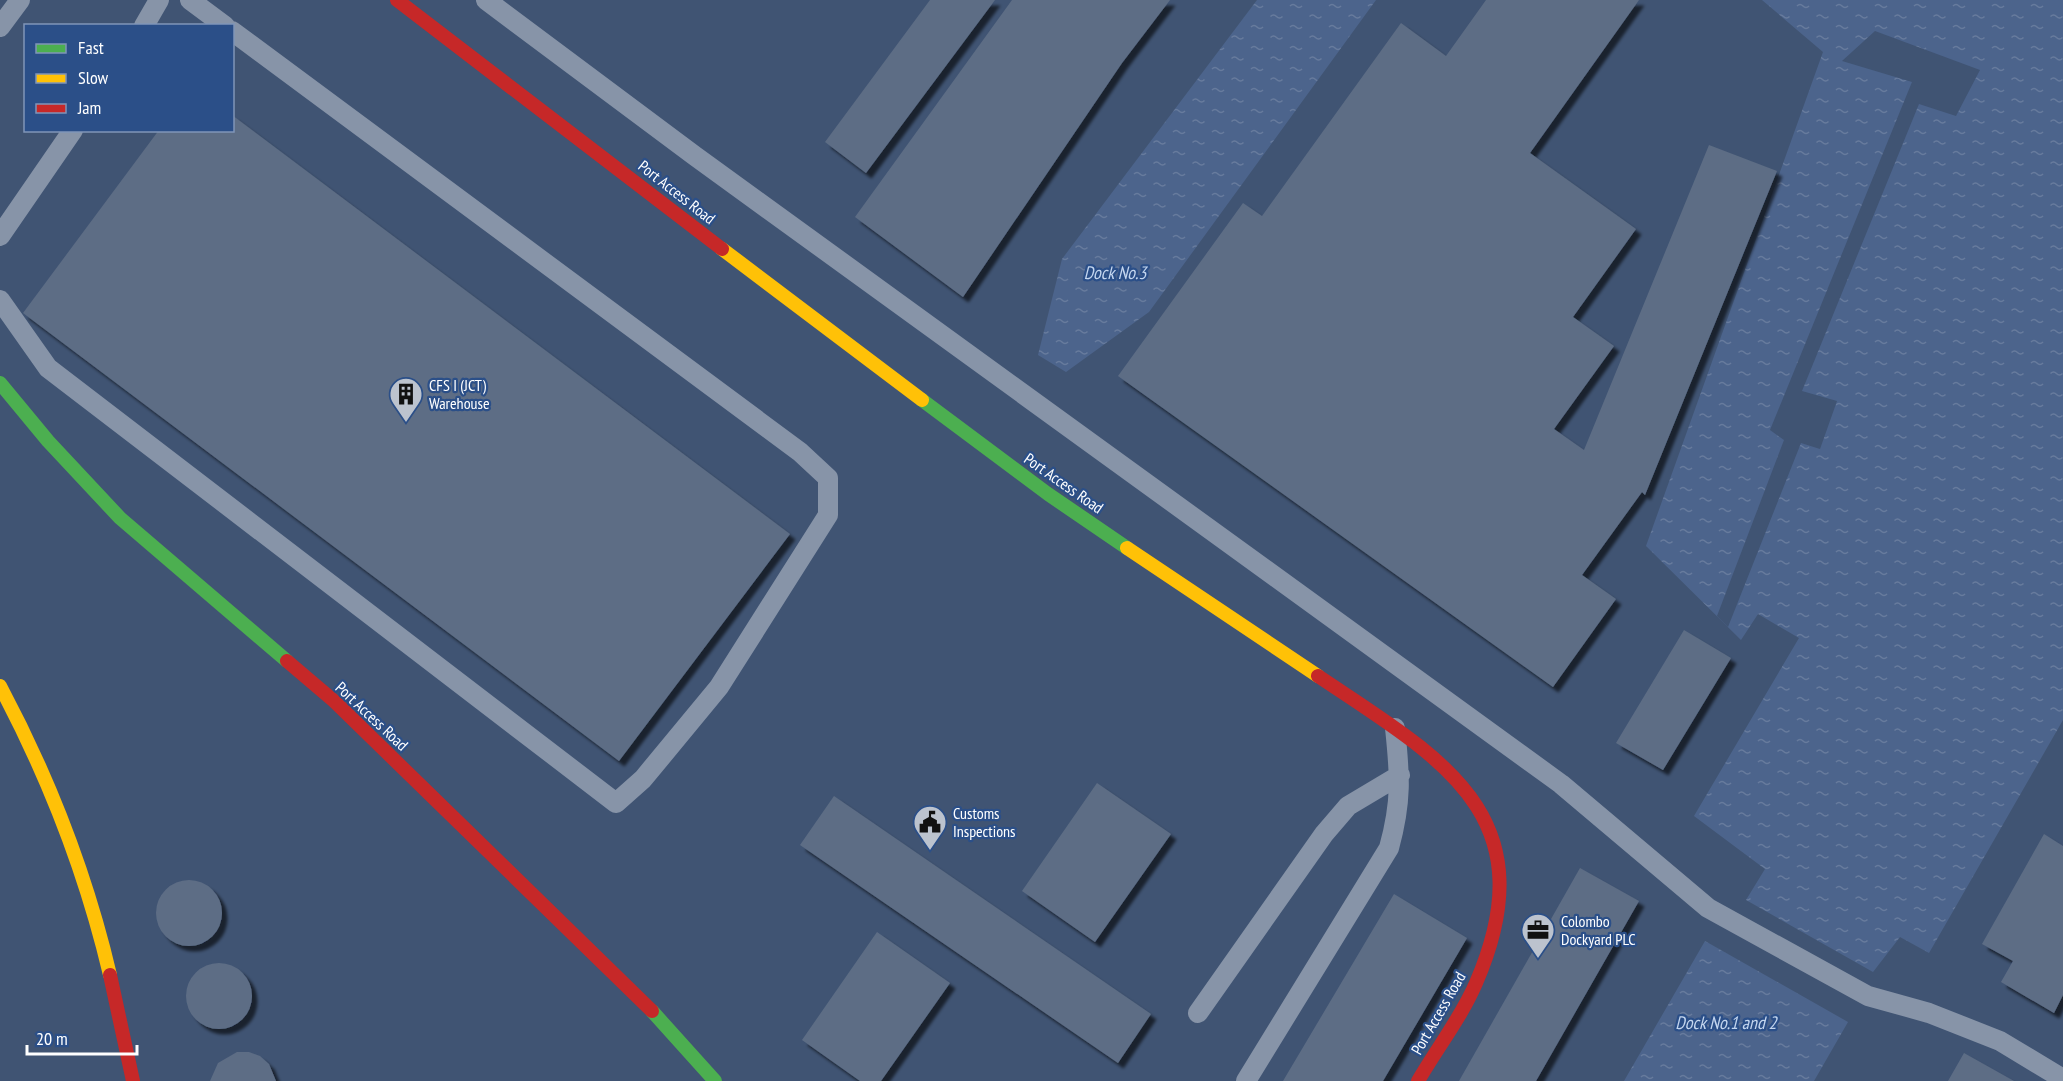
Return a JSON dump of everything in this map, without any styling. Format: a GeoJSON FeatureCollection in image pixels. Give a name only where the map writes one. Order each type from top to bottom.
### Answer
{"type":"FeatureCollection","features":[{"type":"Feature","properties":{"kind":"main road","name":"Port Access Road"},"geometry":{"type":"LineString","coordinates":[[397,0],[811,317],[1048,494],[1395,728],[1450,770],[1476,802],[1496,847],[1500,876],[1497,917],[1482,968],[1460,1014],[1418,1081]]}},
{"type":"Feature","properties":{"kind":"main road","name":"Port Access Road"},"geometry":{"type":"LineString","coordinates":[[0,383],[48,441],[120,518],[334,701],[637,995],[715,1081]]}},
{"type":"Feature","properties":{"kind":"main road"},"geometry":{"type":"LineString","coordinates":[[0,686],[34,749],[70,836],[100,935],[133,1081]]}},
{"type":"Feature","properties":{"kind":"lane"},"geometry":{"type":"LineString","coordinates":[[0,27],[20,0]]}},
{"type":"Feature","properties":{"kind":"lane"},"geometry":{"type":"LineString","coordinates":[[145,24],[159,0]]}},
{"type":"Feature","properties":{"kind":"lane"},"geometry":{"type":"LineString","coordinates":[[190,0],[222,24]]}},
{"type":"Feature","properties":{"kind":"lane"},"geometry":{"type":"LineString","coordinates":[[486,0],[695,156],[1562,784],[1708,908],[1868,996],[1929,1013],[2000,1041],[2063,1079]]}},
{"type":"Feature","properties":{"kind":"lane"},"geometry":{"type":"LineString","coordinates":[[0,300],[48,368],[616,803],[643,779],[718,687],[828,515],[828,478],[790,445],[234,32]]}},
{"type":"Feature","properties":{"kind":"lane"},"geometry":{"type":"LineString","coordinates":[[0,236],[7,216],[71,132]]}},
{"type":"Feature","properties":{"kind":"lane"},"geometry":{"type":"LineString","coordinates":[[1246,1081],[1389,848],[1399,813],[1400,775],[1395,728]]}},
{"type":"Feature","properties":{"kind":"lane"},"geometry":{"type":"LineString","coordinates":[[1198,1013],[1330,827],[1348,806],[1400,775]]}},
{"type":"Feature","properties":{"kind":"water","name":"Dock No.3"},"geometry":{"type":"Polygon","coordinates":[[[1257,0],[1376,0],[1149,312],[1066,372],[1038,355],[1062,259],[1257,0]]]}},
{"type":"Feature","properties":{"kind":"water"},"geometry":{"type":"Polygon","coordinates":[[[1762,0],[2063,0],[2063,720],[1929,953],[1900,937],[1873,972],[1746,900],[1765,869],[1694,816],[1799,638],[1758,614],[1741,640],[1646,546],[1823,52],[1762,0]]]}},
{"type":"Feature","properties":{"kind":"water","name":"Dock No.1 and 2"},"geometry":{"type":"Polygon","coordinates":[[[1705,941],[1848,1022],[1814,1081],[1624,1081],[1705,941]]]}},
{"type":"Feature","properties":{"kind":"pier"},"geometry":{"type":"Polygon","coordinates":[[[1875,31],[1980,70],[1956,116],[1919,104],[1802,391],[1837,401],[1820,449],[1801,443],[1728,627],[1717,616],[1784,440],[1770,430],[1912,82],[1842,61],[1875,31]]]}},
{"type":"Feature","properties":{"kind":"building"},"geometry":{"type":"Polygon","coordinates":[[[930,0],[995,0],[866,173],[825,142],[930,0]]]}},
{"type":"Feature","properties":{"kind":"building"},"geometry":{"type":"Polygon","coordinates":[[[1012,0],[1170,0],[1122,63],[963,297],[855,217],[1012,0]]]}},
{"type":"Feature","properties":{"kind":"building"},"geometry":{"type":"Polygon","coordinates":[[[1486,0],[1639,0],[1530,153],[1636,229],[1573,317],[1614,346],[1554,429],[1584,450],[1709,145],[1777,171],[1645,495],[1642,492],[1582,575],[1616,599],[1553,687],[1118,376],[1243,203],[1262,216],[1401,23],[1446,56],[1486,0]]]}},
{"type":"Feature","properties":{"kind":"building","name":"CFS I (JCT) Warehouse"},"geometry":{"type":"Polygon","coordinates":[[[234,117],[790,534],[619,761],[23,313],[158,132],[234,132],[234,117]]]}},
{"type":"Feature","properties":{"kind":"building"},"geometry":{"type":"Polygon","coordinates":[[[1684,630],[1731,658],[1663,770],[1616,743],[1684,630]]]}},
{"type":"Feature","properties":{"kind":"building"},"geometry":{"type":"Polygon","coordinates":[[[1097,783],[1171,834],[1095,942],[1022,891],[1097,783]]]}},
{"type":"Feature","properties":{"kind":"building"},"geometry":{"type":"Polygon","coordinates":[[[834,796],[1151,1014],[1118,1063],[800,845],[834,796]]]}},
{"type":"Feature","properties":{"kind":"building"},"geometry":{"type":"Polygon","coordinates":[[[2044,834],[2063,846],[2063,995],[2054,1013],[2001,982],[2013,961],[1982,944],[2044,834]]]}},
{"type":"Feature","properties":{"kind":"building"},"geometry":{"type":"Polygon","coordinates":[[[1580,868],[1639,901],[1536,1081],[1459,1081],[1580,868]]]}},
{"type":"Feature","properties":{"kind":"building"},"geometry":{"type":"Polygon","coordinates":[[[189,880],[202,882],[212,890],[220,900],[222,913],[220,926],[212,936],[202,944],[189,946],[176,944],[166,936],[158,926],[156,913],[158,900],[166,890],[176,882],[189,880]]]}},
{"type":"Feature","properties":{"kind":"building"},"geometry":{"type":"Polygon","coordinates":[[[1394,894],[1467,938],[1383,1081],[1283,1081],[1394,894]]]}},
{"type":"Feature","properties":{"kind":"building"},"geometry":{"type":"Polygon","coordinates":[[[877,932],[950,983],[881,1081],[860,1081],[802,1040],[877,932]]]}},
{"type":"Feature","properties":{"kind":"building"},"geometry":{"type":"Polygon","coordinates":[[[219,963],[232,965],[242,973],[250,983],[252,996],[250,1009],[242,1019],[232,1027],[219,1029],[206,1027],[196,1019],[188,1009],[186,996],[188,983],[196,973],[206,965],[219,963]]]}},
{"type":"Feature","properties":{"kind":"building"},"geometry":{"type":"Polygon","coordinates":[[[237,1052],[249,1052],[260,1056],[269,1064],[276,1081],[210,1081],[218,1063],[237,1052]]]}},
{"type":"Feature","properties":{"kind":"building"},"geometry":{"type":"Polygon","coordinates":[[[1964,1053],[2014,1081],[1948,1081],[1964,1053]]]}},
{"type":"Feature","properties":{"kind":"traffic: fast"},"geometry":{"type":"LineString","coordinates":[[0,383],[48,441],[120,518],[287,661]]}},
{"type":"Feature","properties":{"kind":"traffic: fast"},"geometry":{"type":"LineString","coordinates":[[922,400],[1048,494],[1127,548]]}},
{"type":"Feature","properties":{"kind":"traffic: fast"},"geometry":{"type":"LineString","coordinates":[[652,1011],[715,1081]]}},
{"type":"Feature","properties":{"kind":"traffic: slow"},"geometry":{"type":"LineString","coordinates":[[722,249],[922,400]]}},
{"type":"Feature","properties":{"kind":"traffic: slow"},"geometry":{"type":"LineString","coordinates":[[1127,548],[1318,676]]}},
{"type":"Feature","properties":{"kind":"traffic: slow"},"geometry":{"type":"LineString","coordinates":[[0,686],[50,791],[78,863],[110,975]]}},
{"type":"Feature","properties":{"kind":"traffic: jam"},"geometry":{"type":"LineString","coordinates":[[397,0],[722,249]]}},
{"type":"Feature","properties":{"kind":"traffic: jam"},"geometry":{"type":"LineString","coordinates":[[287,661],[334,701],[652,1011]]}},
{"type":"Feature","properties":{"kind":"traffic: jam"},"geometry":{"type":"LineString","coordinates":[[1318,676],[1404,735],[1441,765],[1470,797],[1490,833],[1499,875],[1495,925],[1470,996],[1418,1081]]}},
{"type":"Feature","properties":{"kind":"traffic: jam"},"geometry":{"type":"LineString","coordinates":[[110,975],[133,1081]]}},
{"type":"Feature","properties":{"kind":"place","name":"CFS I (JCT) Warehouse"},"geometry":{"type":"Point","coordinates":[406,423]}},
{"type":"Feature","properties":{"kind":"place","name":"Customs Inspections"},"geometry":{"type":"Point","coordinates":[930,851]}},
{"type":"Feature","properties":{"kind":"place","name":"Colombo Dockyard PLC"},"geometry":{"type":"Point","coordinates":[1538,959]}}]}
